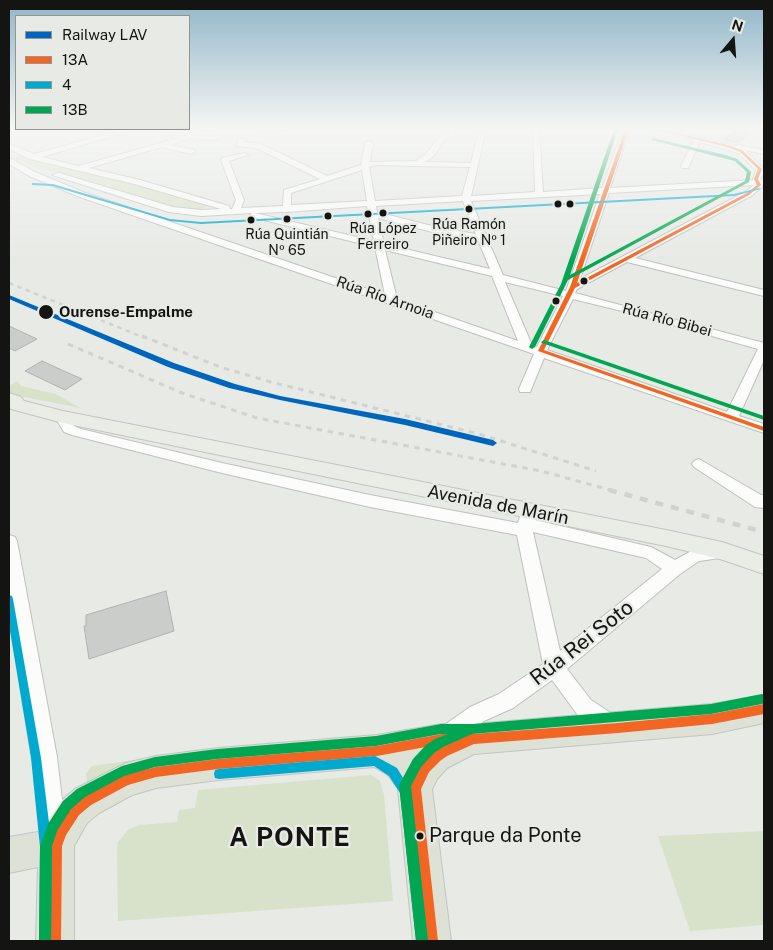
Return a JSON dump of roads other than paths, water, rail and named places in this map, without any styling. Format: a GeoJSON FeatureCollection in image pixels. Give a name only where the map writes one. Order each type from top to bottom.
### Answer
{"type":"FeatureCollection","features":[{"type":"Feature","properties":{"kind":"highway"},"geometry":{"type":"LineString","coordinates":[[55,941],[56,846],[61,832],[68,821],[87,801],[114,785],[139,776],[218,764],[377,751],[442,738],[473,739],[618,728],[712,719],[764,709]]}},
{"type":"Feature","properties":{"kind":"highway"},"geometry":{"type":"LineString","coordinates":[[415,788],[425,768],[436,757],[473,739]]}},
{"type":"Feature","properties":{"kind":"highway"},"geometry":{"type":"LineString","coordinates":[[377,751],[400,764],[409,775],[415,788],[432,941]]}},
{"type":"Feature","properties":{"kind":"highway"},"geometry":{"type":"LineString","coordinates":[[9,856],[56,846]]}},
{"type":"Feature","properties":{"kind":"main road","name":"Avenida de Marín"},"geometry":{"type":"LineString","coordinates":[[12,409],[65,417],[102,431],[526,522],[685,542],[764,564]]}},
{"type":"Feature","properties":{"kind":"street"},"geometry":{"type":"LineString","coordinates":[[32,174],[39,173]]}},
{"type":"Feature","properties":{"kind":"street"},"geometry":{"type":"LineString","coordinates":[[46,173],[54,174],[184,213],[287,209],[373,209],[466,199],[733,185],[760,181]]}},
{"type":"Feature","properties":{"kind":"street"},"geometry":{"type":"LineString","coordinates":[[99,173],[137,182],[238,211]]}},
{"type":"Feature","properties":{"kind":"street"},"geometry":{"type":"LineString","coordinates":[[230,173],[240,200],[236,208],[238,211]]}},
{"type":"Feature","properties":{"kind":"street"},"geometry":{"type":"LineString","coordinates":[[315,173],[327,179]]}},
{"type":"Feature","properties":{"kind":"street"},"geometry":{"type":"LineString","coordinates":[[287,209],[286,192],[344,173]]}},
{"type":"Feature","properties":{"kind":"street"},"geometry":{"type":"LineString","coordinates":[[366,173],[392,301]]}},
{"type":"Feature","properties":{"kind":"street"},"geometry":{"type":"LineString","coordinates":[[472,173],[466,199],[527,347]]}},
{"type":"Feature","properties":{"kind":"street"},"geometry":{"type":"LineString","coordinates":[[538,173],[539,194]]}},
{"type":"Feature","properties":{"kind":"street"},"geometry":{"type":"LineString","coordinates":[[525,389],[540,351],[571,290],[611,173]]}},
{"type":"Feature","properties":{"kind":"street","name":"Rúa Río Arnoia"},"geometry":{"type":"LineString","coordinates":[[32,174],[80,194],[764,429]]}},
{"type":"Feature","properties":{"kind":"street"},"geometry":{"type":"LineString","coordinates":[[571,290],[748,194],[759,185],[760,181]]}},
{"type":"Feature","properties":{"kind":"street"},"geometry":{"type":"LineString","coordinates":[[748,194],[764,197]]}},
{"type":"Feature","properties":{"kind":"street"},"geometry":{"type":"LineString","coordinates":[[373,209],[440,231],[481,238]]}},
{"type":"Feature","properties":{"kind":"street","name":"Rúa Río Bibei"},"geometry":{"type":"LineString","coordinates":[[238,211],[498,276],[571,290],[764,348]]}},
{"type":"Feature","properties":{"kind":"street"},"geometry":{"type":"LineString","coordinates":[[626,259],[764,293]]}},
{"type":"Feature","properties":{"kind":"street"},"geometry":{"type":"LineString","coordinates":[[576,274],[590,278]]}},
{"type":"Feature","properties":{"kind":"street"},"geometry":{"type":"LineString","coordinates":[[731,417],[764,348]]}},
{"type":"Feature","properties":{"kind":"street"},"geometry":{"type":"LineString","coordinates":[[699,464],[763,502]]}},
{"type":"Feature","properties":{"kind":"street"},"geometry":{"type":"LineString","coordinates":[[526,522],[554,668],[584,707],[595,716],[618,728]]}},
{"type":"Feature","properties":{"kind":"street","name":"Avenida de Marín"},"geometry":{"type":"LineString","coordinates":[[526,522],[651,554],[665,561],[674,569]]}},
{"type":"Feature","properties":{"kind":"street"},"geometry":{"type":"LineString","coordinates":[[9,541],[46,757],[56,846]]}},
{"type":"Feature","properties":{"kind":"street","name":"Rúa Rei Soto"},"geometry":{"type":"LineString","coordinates":[[442,738],[477,714],[506,701],[554,668],[674,569],[695,555],[722,551]]}},
{"type":"Feature","properties":{"kind":"railway"},"geometry":{"type":"LineString","coordinates":[[9,283],[145,338]]}},
{"type":"Feature","properties":{"kind":"railway"},"geometry":{"type":"LineString","coordinates":[[142,336],[220,367],[271,382],[479,434],[596,471]]}},
{"type":"Feature","properties":{"kind":"railway"},"geometry":{"type":"LineString","coordinates":[[68,344],[182,393],[257,418],[541,471],[614,491]]}},
{"type":"Feature","properties":{"kind":"railway"},"geometry":{"type":"LineString","coordinates":[[609,490],[764,532]]}},
{"type":"Feature","properties":{"kind":"rail line","name":"LAV"},"geometry":{"type":"LineString","coordinates":[[9,297],[171,365],[232,386],[280,398],[405,422],[493,443]]}},
{"type":"Feature","properties":{"kind":"place","name":"Rúa Ramón Piñeiro Nº 1"},"geometry":{"type":"Point","coordinates":[469,209]}},
{"type":"Feature","properties":{"kind":"place","name":"Rúa López Ferreiro"},"geometry":{"type":"Point","coordinates":[383,213]}},
{"type":"Feature","properties":{"kind":"place","name":"Rúa Quintián Nº 65"},"geometry":{"type":"Point","coordinates":[287,219]}},
{"type":"Feature","properties":{"kind":"place","name":"Ourense-Empalme"},"geometry":{"type":"Point","coordinates":[46,312]}},
{"type":"Feature","properties":{"kind":"place","name":"Parque da Ponte"},"geometry":{"type":"Point","coordinates":[420,836]}},
{"type":"Feature","properties":{"kind":"district","name":"A PONTE"},"geometry":{"type":"Point","coordinates":[290,838]}}]}
